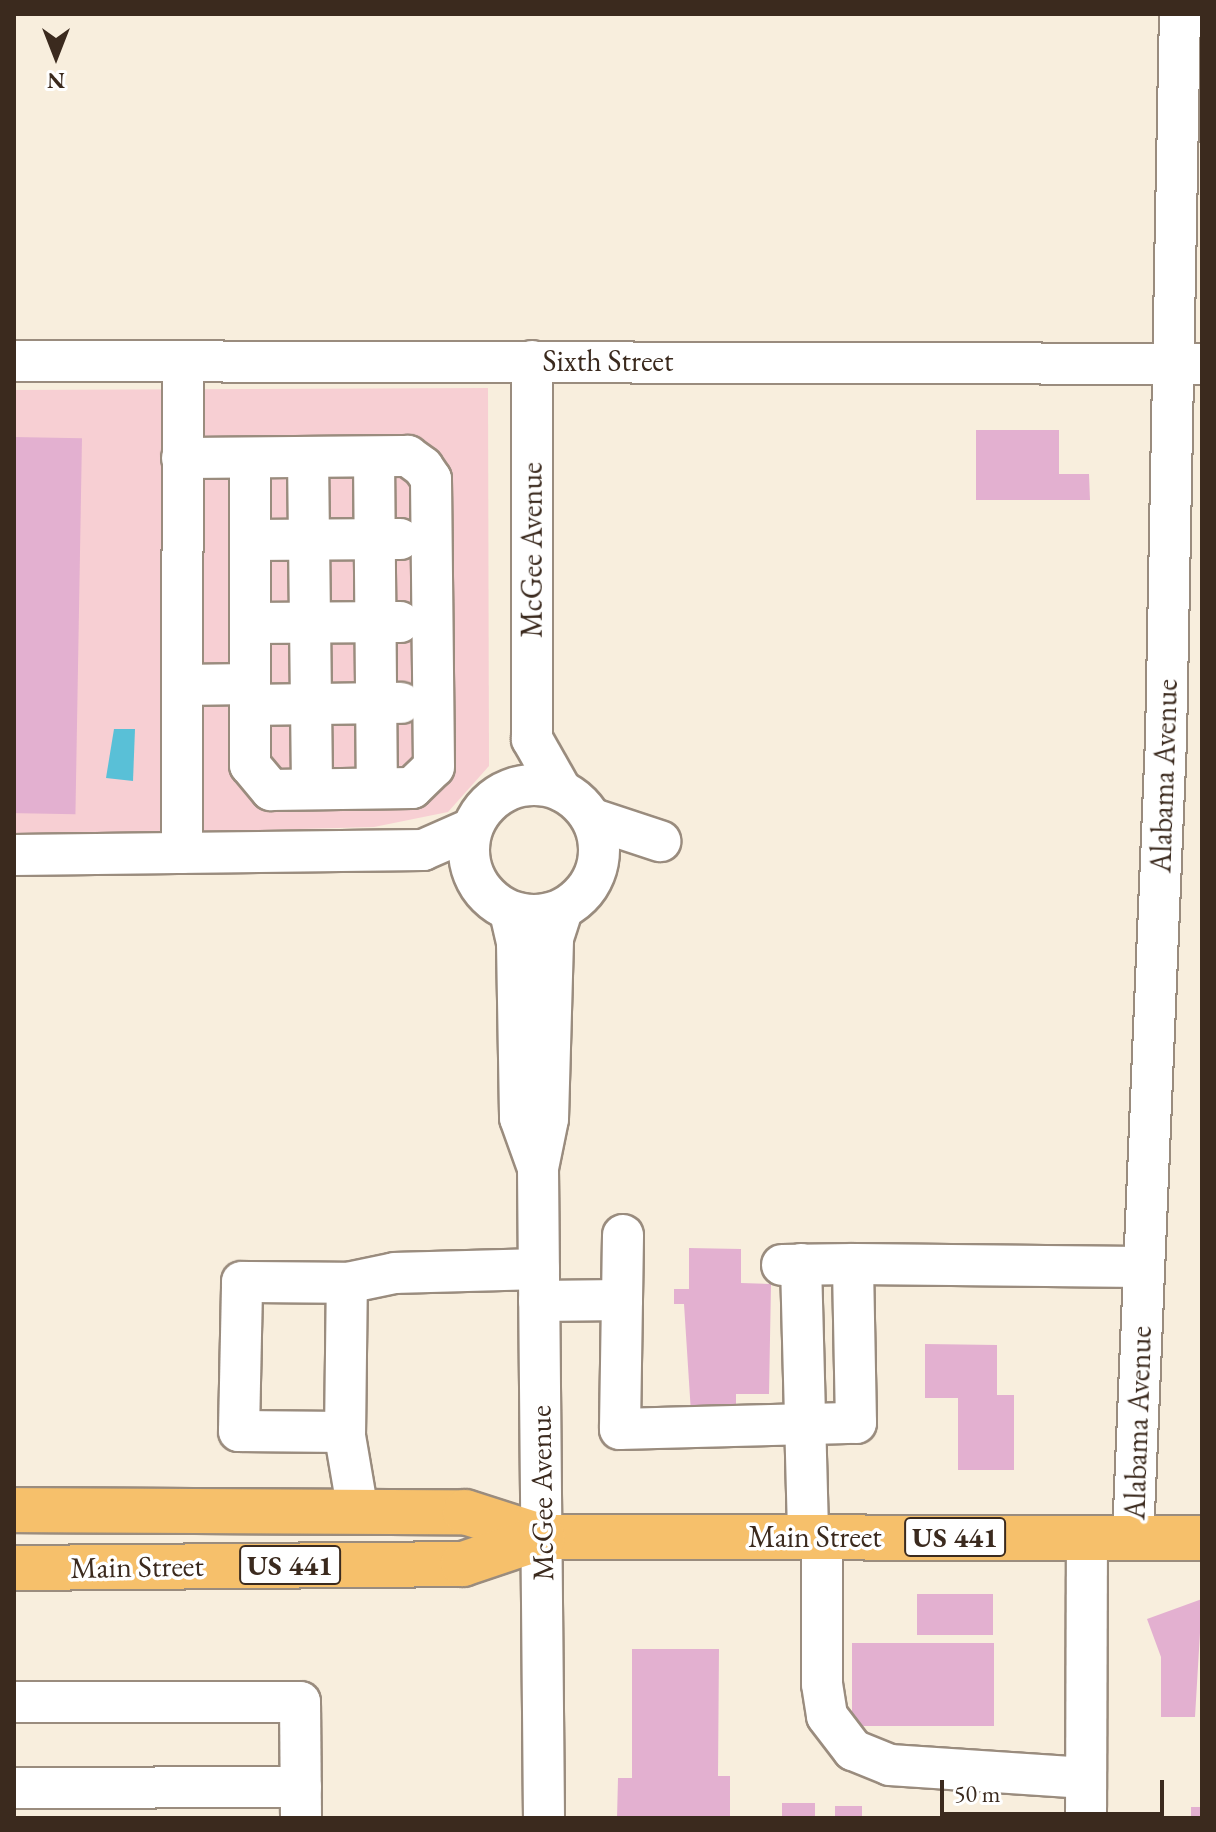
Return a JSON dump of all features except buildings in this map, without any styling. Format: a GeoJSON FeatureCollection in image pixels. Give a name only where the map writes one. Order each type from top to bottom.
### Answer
{"type":"FeatureCollection","features":[{"type":"Feature","properties":{"kind":"main road","name":"Main Street"},"geometry":{"type":"LineString","coordinates":[[14,1510],[465,1512],[543,1537],[1087,1537]]}},
{"type":"Feature","properties":{"kind":"main road","name":"Main Street"},"geometry":{"type":"LineString","coordinates":[[14,1568],[463,1564],[543,1537]]}},
{"type":"Feature","properties":{"kind":"main road","name":"US 441"},"geometry":{"type":"LineString","coordinates":[[1087,1537],[1202,1538]]}},
{"type":"Feature","properties":{"kind":"street","name":"Alabama Avenue"},"geometry":{"type":"LineString","coordinates":[[1133,1537],[1188,364],[1180,14]]}},
{"type":"Feature","properties":{"kind":"street","name":"Sixth Street"},"geometry":{"type":"LineString","coordinates":[[14,361],[1188,364]]}},
{"type":"Feature","properties":{"kind":"street"},"geometry":{"type":"LineString","coordinates":[[182,853],[183,361]]}},
{"type":"Feature","properties":{"kind":"street","name":"McGee Avenue"},"geometry":{"type":"LineString","coordinates":[[532,361],[532,739],[561,790]]}},
{"type":"Feature","properties":{"kind":"street"},"geometry":{"type":"LineString","coordinates":[[182,458],[408,456],[423,467],[431,479],[434,767],[412,788],[271,790],[258,781],[250,765],[250,458]]}},
{"type":"Feature","properties":{"kind":"street"},"geometry":{"type":"LineString","coordinates":[[308,457],[312,789]]}},
{"type":"Feature","properties":{"kind":"street"},"geometry":{"type":"LineString","coordinates":[[374,457],[377,788]]}},
{"type":"Feature","properties":{"kind":"street"},"geometry":{"type":"LineString","coordinates":[[250,540],[432,539]]}},
{"type":"Feature","properties":{"kind":"street"},"geometry":{"type":"LineString","coordinates":[[250,623],[432,622]]}},
{"type":"Feature","properties":{"kind":"street"},"geometry":{"type":"LineString","coordinates":[[182,685],[311,704],[433,703]]}},
{"type":"Feature","properties":{"kind":"street"},"geometry":{"type":"LineString","coordinates":[[14,855],[423,850],[471,829],[498,795],[532,739]]}},
{"type":"Feature","properties":{"kind":"street"},"geometry":{"type":"LineString","coordinates":[[423,850],[472,872],[510,912],[562,910],[593,881],[659,852],[593,819],[561,790],[518,786],[498,795]]}},
{"type":"Feature","properties":{"kind":"street"},"geometry":{"type":"LineString","coordinates":[[593,819],[600,839],[593,881]]}},
{"type":"Feature","properties":{"kind":"street"},"geometry":{"type":"LineString","coordinates":[[471,829],[472,872]]}},
{"type":"Feature","properties":{"kind":"street","name":"McGee Avenue"},"geometry":{"type":"LineString","coordinates":[[544,1818],[538,1168],[548,1119],[553,938],[562,910]]}},
{"type":"Feature","properties":{"kind":"street","name":"McGee Avenue"},"geometry":{"type":"LineString","coordinates":[[510,912],[517,943],[520,1118],[538,1168]]}},
{"type":"Feature","properties":{"kind":"street"},"geometry":{"type":"LineString","coordinates":[[623,1235],[620,1429],[856,1423],[853,1264]]}},
{"type":"Feature","properties":{"kind":"street"},"geometry":{"type":"LineString","coordinates":[[1086,1778],[890,1765],[853,1750],[827,1716],[822,1684],[815,1537],[792,1264],[1144,1267]]}},
{"type":"Feature","properties":{"kind":"street"},"geometry":{"type":"LineString","coordinates":[[345,1432],[239,1431],[242,1282],[347,1283],[395,1273],[539,1285],[622,1300]]}},
{"type":"Feature","properties":{"kind":"street"},"geometry":{"type":"LineString","coordinates":[[347,1283],[345,1432],[358,1512]]}},
{"type":"Feature","properties":{"kind":"street","name":"Alabama Avenue"},"geometry":{"type":"LineString","coordinates":[[1086,1818],[1087,1537]]}},
{"type":"Feature","properties":{"kind":"street"},"geometry":{"type":"LineString","coordinates":[[14,1702],[300,1702],[301,1803],[14,1788]]}},
{"type":"Feature","properties":{"kind":"shaded area"},"geometry":{"type":"Polygon","coordinates":[[[488,388],[489,766],[448,812],[374,827],[14,837],[14,390],[488,388]]]}},
{"type":"Feature","properties":{"kind":"water"},"geometry":{"type":"Polygon","coordinates":[[[114,729],[135,729],[133,781],[106,778],[114,729]]]}}]}
